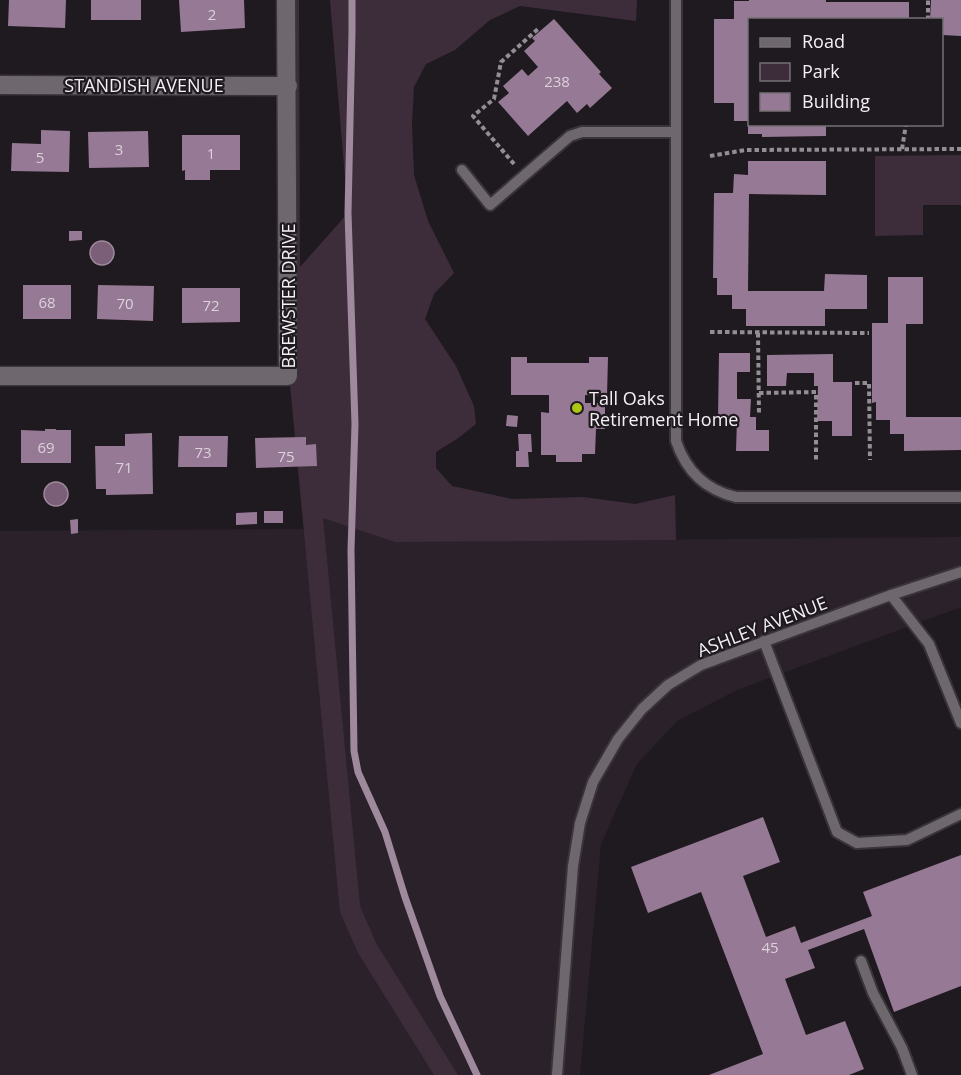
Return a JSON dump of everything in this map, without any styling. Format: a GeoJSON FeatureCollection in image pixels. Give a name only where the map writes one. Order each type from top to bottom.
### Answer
{"type":"FeatureCollection","features":[{"type":"Feature","properties":{"kind":"street","name":"BREWSTER DRIVE"},"geometry":{"type":"LineString","coordinates":[[0,376],[288,376],[286,0]]}},
{"type":"Feature","properties":{"kind":"street","name":"STANDISH AVENUE"},"geometry":{"type":"LineString","coordinates":[[0,85],[288,86]]}},
{"type":"Feature","properties":{"kind":"lane"},"geometry":{"type":"LineString","coordinates":[[676,0],[676,441],[680,453],[697,478],[719,493],[736,497],[961,497]]}},
{"type":"Feature","properties":{"kind":"lane"},"geometry":{"type":"LineString","coordinates":[[462,170],[490,205],[570,136],[582,132],[676,132]]}},
{"type":"Feature","properties":{"kind":"lane","name":"ASHLEY AVENUE"},"geometry":{"type":"LineString","coordinates":[[557,1075],[573,866],[580,822],[593,782],[618,739],[642,709],[668,685],[701,665],[891,595],[961,572]]}},
{"type":"Feature","properties":{"kind":"lane"},"geometry":{"type":"LineString","coordinates":[[891,595],[929,644],[961,723]]}},
{"type":"Feature","properties":{"kind":"lane"},"geometry":{"type":"LineString","coordinates":[[764,641],[837,832],[857,843],[907,840],[961,814]]}},
{"type":"Feature","properties":{"kind":"lane"},"geometry":{"type":"LineString","coordinates":[[861,961],[873,993],[902,1048],[912,1075]]}},
{"type":"Feature","properties":{"kind":"path"},"geometry":{"type":"LineString","coordinates":[[928,0],[928,18]]}},
{"type":"Feature","properties":{"kind":"path"},"geometry":{"type":"LineString","coordinates":[[525,176],[473,116],[494,99],[501,62],[539,28]]}},
{"type":"Feature","properties":{"kind":"path"},"geometry":{"type":"LineString","coordinates":[[902,149],[906,126]]}},
{"type":"Feature","properties":{"kind":"path"},"geometry":{"type":"LineString","coordinates":[[710,156],[746,150],[961,149]]}},
{"type":"Feature","properties":{"kind":"path"},"geometry":{"type":"LineString","coordinates":[[710,332],[869,333]]}},
{"type":"Feature","properties":{"kind":"path"},"geometry":{"type":"LineString","coordinates":[[758,333],[759,415]]}},
{"type":"Feature","properties":{"kind":"path"},"geometry":{"type":"LineString","coordinates":[[855,383],[869,383],[870,460]]}},
{"type":"Feature","properties":{"kind":"path"},"geometry":{"type":"LineString","coordinates":[[759,393],[816,392],[816,460]]}},
{"type":"Feature","properties":{"kind":"shaded area"},"geometry":{"type":"Polygon","coordinates":[[[102,241],[111,244],[114,253],[111,262],[102,265],[93,262],[90,253],[93,244],[102,241]]]}},
{"type":"Feature","properties":{"kind":"shaded area"},"geometry":{"type":"Polygon","coordinates":[[[56,482],[65,485],[68,494],[65,503],[56,506],[47,503],[44,494],[47,485],[56,482]]]}},
{"type":"Feature","properties":{"kind":"shaded area"},"geometry":{"type":"Polygon","coordinates":[[[323,517],[395,542],[961,537],[961,607],[737,690],[677,721],[637,764],[601,844],[580,1075],[0,1075],[0,531],[312,529],[323,517]]]}},
{"type":"Feature","properties":{"kind":"green space"},"geometry":{"type":"Polygon","coordinates":[[[279,0],[299,0],[300,267],[348,213],[330,0],[637,0],[636,21],[520,6],[490,20],[455,50],[426,64],[414,87],[412,124],[414,175],[428,221],[454,273],[434,294],[425,319],[456,366],[474,406],[476,424],[436,452],[436,468],[452,486],[512,499],[583,497],[635,504],[675,495],[676,540],[395,542],[323,518],[360,906],[376,943],[458,1075],[434,1075],[358,953],[340,912],[279,269],[279,0]]]}},
{"type":"Feature","properties":{"kind":"green space"},"geometry":{"type":"Polygon","coordinates":[[[961,155],[961,205],[923,205],[923,235],[875,236],[875,156],[961,155]]]}},
{"type":"Feature","properties":{"kind":"building"},"geometry":{"type":"Polygon","coordinates":[[[9,0],[66,0],[65,28],[8,26],[9,0]]]}},
{"type":"Feature","properties":{"kind":"building"},"geometry":{"type":"Polygon","coordinates":[[[91,0],[141,0],[141,20],[91,20],[91,0]]]}},
{"type":"Feature","properties":{"kind":"building"},"geometry":{"type":"Polygon","coordinates":[[[179,0],[244,0],[245,28],[181,32],[179,0]]]}},
{"type":"Feature","properties":{"kind":"building"},"geometry":{"type":"Polygon","coordinates":[[[931,0],[961,0],[961,36],[943,35],[943,18],[930,18],[931,0]]]}},
{"type":"Feature","properties":{"kind":"building"},"geometry":{"type":"Polygon","coordinates":[[[734,1],[909,2],[909,18],[748,18],[748,121],[734,121],[734,103],[714,103],[714,19],[734,19],[734,1]]]}},
{"type":"Feature","properties":{"kind":"building"},"geometry":{"type":"Polygon","coordinates":[[[554,19],[601,72],[599,74],[612,88],[590,108],[587,104],[577,113],[567,101],[528,136],[498,102],[509,93],[503,86],[522,69],[528,76],[538,67],[524,51],[535,41],[532,38],[554,19]]]}},
{"type":"Feature","properties":{"kind":"building"},"geometry":{"type":"Polygon","coordinates":[[[748,126],[826,126],[826,136],[762,137],[762,134],[748,134],[748,126]]]}},
{"type":"Feature","properties":{"kind":"building"},"geometry":{"type":"Polygon","coordinates":[[[41,130],[70,131],[69,172],[11,171],[12,143],[41,144],[41,130]]]}},
{"type":"Feature","properties":{"kind":"building"},"geometry":{"type":"Polygon","coordinates":[[[148,131],[149,167],[89,168],[88,132],[148,131]]]}},
{"type":"Feature","properties":{"kind":"building"},"geometry":{"type":"Polygon","coordinates":[[[182,135],[240,135],[240,170],[210,170],[210,180],[185,180],[185,170],[182,171],[182,135]]]}},
{"type":"Feature","properties":{"kind":"building"},"geometry":{"type":"Polygon","coordinates":[[[748,161],[826,161],[826,195],[749,194],[748,291],[824,291],[825,274],[867,275],[867,309],[825,309],[825,326],[746,326],[746,309],[732,309],[732,295],[717,295],[717,278],[713,278],[714,193],[733,193],[734,174],[748,175],[748,161]]]}},
{"type":"Feature","properties":{"kind":"building"},"geometry":{"type":"Polygon","coordinates":[[[69,231],[82,231],[82,240],[69,241],[69,231]]]}},
{"type":"Feature","properties":{"kind":"building"},"geometry":{"type":"Polygon","coordinates":[[[888,277],[923,277],[923,324],[906,324],[906,417],[961,417],[961,450],[904,451],[904,434],[890,434],[890,420],[876,420],[876,402],[872,403],[872,323],[888,323],[888,277]]]}},
{"type":"Feature","properties":{"kind":"building"},"geometry":{"type":"Polygon","coordinates":[[[23,285],[71,285],[71,319],[23,319],[23,285]]]}},
{"type":"Feature","properties":{"kind":"building"},"geometry":{"type":"Polygon","coordinates":[[[98,285],[154,286],[153,321],[97,319],[98,285]]]}},
{"type":"Feature","properties":{"kind":"building"},"geometry":{"type":"Polygon","coordinates":[[[182,288],[240,288],[240,322],[182,323],[182,288]]]}},
{"type":"Feature","properties":{"kind":"building"},"geometry":{"type":"Polygon","coordinates":[[[719,353],[750,353],[750,372],[737,372],[737,399],[751,399],[750,417],[756,417],[756,430],[769,430],[769,451],[736,451],[737,419],[718,419],[719,353]]]}},
{"type":"Feature","properties":{"kind":"building"},"geometry":{"type":"Polygon","coordinates":[[[833,354],[833,382],[852,382],[852,436],[832,436],[832,421],[817,421],[818,386],[814,386],[814,373],[787,373],[786,386],[767,386],[767,355],[833,354]]]}},
{"type":"Feature","properties":{"kind":"building","name":"Tall Oaks Retirement Home"},"geometry":{"type":"Polygon","coordinates":[[[511,357],[527,357],[527,363],[589,363],[589,357],[608,357],[607,396],[585,395],[585,403],[605,403],[605,429],[596,429],[595,454],[582,454],[582,462],[556,462],[556,455],[541,455],[541,412],[549,413],[549,395],[511,395],[511,357]]]}},
{"type":"Feature","properties":{"kind":"building"},"geometry":{"type":"Polygon","coordinates":[[[507,415],[518,416],[517,427],[506,426],[507,415]]]}},
{"type":"Feature","properties":{"kind":"building"},"geometry":{"type":"Polygon","coordinates":[[[45,429],[71,430],[71,463],[21,463],[21,430],[45,431],[45,429]]]}},
{"type":"Feature","properties":{"kind":"building"},"geometry":{"type":"Polygon","coordinates":[[[152,433],[153,494],[106,495],[106,489],[96,489],[95,446],[125,446],[125,434],[152,433]]]}},
{"type":"Feature","properties":{"kind":"building"},"geometry":{"type":"Polygon","coordinates":[[[518,434],[531,434],[532,452],[528,452],[529,467],[516,467],[516,451],[519,451],[518,434]]]}},
{"type":"Feature","properties":{"kind":"building"},"geometry":{"type":"Polygon","coordinates":[[[179,436],[228,436],[227,467],[178,467],[179,436]]]}},
{"type":"Feature","properties":{"kind":"building"},"geometry":{"type":"Polygon","coordinates":[[[306,437],[306,445],[316,444],[317,466],[256,468],[255,438],[306,437]]]}},
{"type":"Feature","properties":{"kind":"building"},"geometry":{"type":"Polygon","coordinates":[[[264,511],[283,511],[283,523],[264,523],[264,511]]]}},
{"type":"Feature","properties":{"kind":"building"},"geometry":{"type":"Polygon","coordinates":[[[257,512],[257,524],[236,525],[236,513],[257,512]]]}},
{"type":"Feature","properties":{"kind":"building"},"geometry":{"type":"Polygon","coordinates":[[[78,519],[78,533],[71,534],[70,520],[78,519]]]}},
{"type":"Feature","properties":{"kind":"building"},"geometry":{"type":"Polygon","coordinates":[[[763,817],[780,862],[743,876],[766,937],[795,926],[801,943],[872,916],[863,892],[961,855],[961,986],[894,1012],[864,929],[808,950],[815,968],[785,979],[806,1035],[845,1021],[864,1069],[849,1075],[709,1075],[763,1054],[701,892],[648,913],[631,867],[763,817]]]}},
{"type":"Feature","properties":{"kind":"waterway"},"geometry":{"type":"LineString","coordinates":[[352,0],[348,213],[355,424],[351,550],[354,751],[358,772],[385,832],[440,996],[477,1075]]}},
{"type":"Feature","properties":{"kind":"place","name":"Tall Oaks Retirement Home"},"geometry":{"type":"Point","coordinates":[577,408]}}]}
